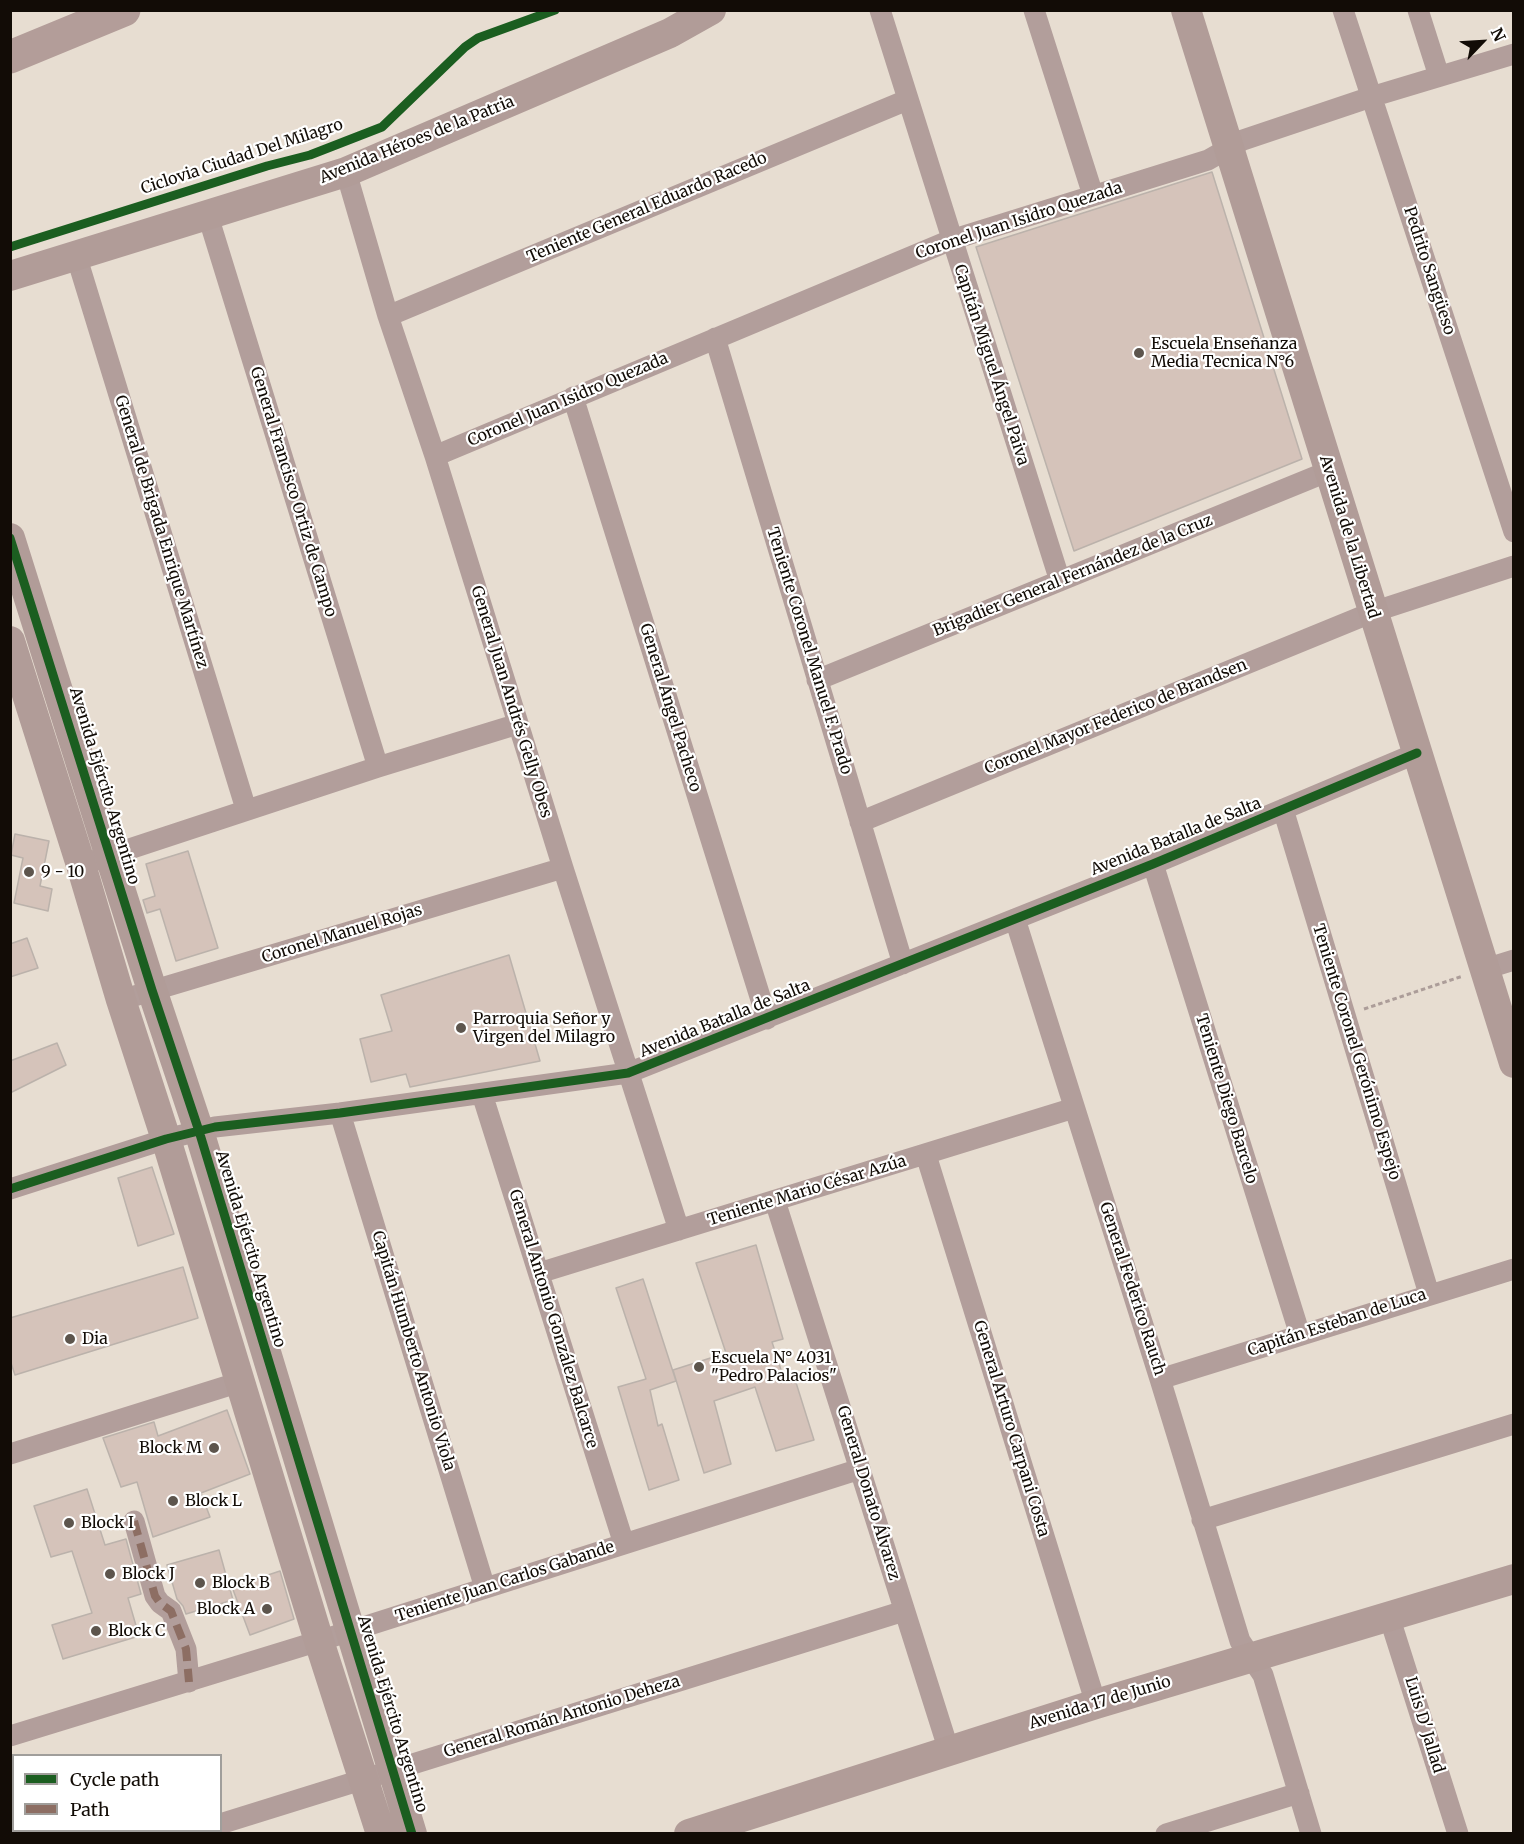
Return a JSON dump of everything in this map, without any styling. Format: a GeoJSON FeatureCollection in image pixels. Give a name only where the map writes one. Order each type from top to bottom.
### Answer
{"type":"FeatureCollection","features":[{"type":"Feature","properties":{"kind":"main road"},"geometry":{"type":"LineString","coordinates":[[10,57],[124,10]]}},
{"type":"Feature","properties":{"kind":"main road","name":"Avenida Héroes de la Patria"},"geometry":{"type":"LineString","coordinates":[[10,276],[346,172],[670,33],[711,10]]}},
{"type":"Feature","properties":{"kind":"main road","name":"Avenida de la Libertad"},"geometry":{"type":"LineString","coordinates":[[1186,10],[1514,1063]]}},
{"type":"Feature","properties":{"kind":"main road","name":"Avenida Ejército Argentino"},"geometry":{"type":"LineString","coordinates":[[10,538],[152,990],[199,1131],[412,1833]]}},
{"type":"Feature","properties":{"kind":"main road"},"geometry":{"type":"LineString","coordinates":[[10,641],[166,1139],[319,1641],[381,1833]]}},
{"type":"Feature","properties":{"kind":"main road","name":"Avenida 17 de Junio"},"geometry":{"type":"LineString","coordinates":[[689,1833],[755,1823],[949,1751],[1250,1657],[1514,1579]]}},
{"type":"Feature","properties":{"kind":"street","name":"Capitán Miguel Ángel Paiva"},"geometry":{"type":"LineString","coordinates":[[880,10],[1060,581]]}},
{"type":"Feature","properties":{"kind":"street"},"geometry":{"type":"LineString","coordinates":[[1034,10],[1092,195]]}},
{"type":"Feature","properties":{"kind":"street","name":"Pedrito Sangüeso"},"geometry":{"type":"LineString","coordinates":[[1343,10],[1509,500],[1514,532]]}},
{"type":"Feature","properties":{"kind":"street"},"geometry":{"type":"LineString","coordinates":[[1418,10],[1439,76]]}},
{"type":"Feature","properties":{"kind":"street","name":"Coronel Juan Isidro Quezada"},"geometry":{"type":"LineString","coordinates":[[435,456],[951,240],[1208,160],[1243,140],[1371,97],[1514,54]]}},
{"type":"Feature","properties":{"kind":"street","name":"Teniente General Eduardo Racedo"},"geometry":{"type":"LineString","coordinates":[[388,316],[907,100]]}},
{"type":"Feature","properties":{"kind":"street","name":"General Juan Andrés Gelly Obes"},"geometry":{"type":"LineString","coordinates":[[346,172],[388,316],[435,456],[562,868],[679,1230]]}},
{"type":"Feature","properties":{"kind":"street","name":"General Francisco Ortiz de Campo"},"geometry":{"type":"LineString","coordinates":[[208,216],[378,767]]}},
{"type":"Feature","properties":{"kind":"street","name":"General de Brigada Enrique Martínez"},"geometry":{"type":"LineString","coordinates":[[76,255],[246,809]]}},
{"type":"Feature","properties":{"kind":"street","name":"Teniente Coronel Manuel F. Prado"},"geometry":{"type":"LineString","coordinates":[[716,338],[903,964]]}},
{"type":"Feature","properties":{"kind":"street","name":"General Ángel Pacheco"},"geometry":{"type":"LineString","coordinates":[[573,397],[767,1019]]}},
{"type":"Feature","properties":{"kind":"street","name":"Brigadier General Fernández de la Cruz"},"geometry":{"type":"LineString","coordinates":[[817,680],[1329,471]]}},
{"type":"Feature","properties":{"kind":"street","name":"Coronel Mayor Federico de Brandsen"},"geometry":{"type":"LineString","coordinates":[[860,822],[1373,612],[1514,566]]}},
{"type":"Feature","properties":{"kind":"street"},"geometry":{"type":"LineString","coordinates":[[81,865],[246,809],[518,724]]}},
{"type":"Feature","properties":{"kind":"street","name":"Avenida Batalla de Salta"},"geometry":{"type":"LineString","coordinates":[[10,1189],[166,1139],[199,1131],[628,1073],[1153,864],[1417,753]]}},
{"type":"Feature","properties":{"kind":"street","name":"Teniente Coronel Gerónimo Espejo"},"geometry":{"type":"LineString","coordinates":[[1283,809],[1429,1294]]}},
{"type":"Feature","properties":{"kind":"street","name":"Teniente Diego Barcelo"},"geometry":{"type":"LineString","coordinates":[[1153,864],[1300,1335]]}},
{"type":"Feature","properties":{"kind":"street","name":"Coronel Manuel Rojas"},"geometry":{"type":"LineString","coordinates":[[121,1000],[562,868]]}},
{"type":"Feature","properties":{"kind":"street","name":"General Federico Rauch"},"geometry":{"type":"LineString","coordinates":[[1015,919],[1240,1641],[1263,1675],[1311,1833]]}},
{"type":"Feature","properties":{"kind":"street"},"geometry":{"type":"LineString","coordinates":[[1485,969],[1514,960]]}},
{"type":"Feature","properties":{"kind":"street","name":"General Antonio González Balcarce"},"geometry":{"type":"LineString","coordinates":[[482,1094],[624,1544]]}},
{"type":"Feature","properties":{"kind":"street","name":"Teniente Mario César Azúa"},"geometry":{"type":"LineString","coordinates":[[539,1273],[1074,1108]]}},
{"type":"Feature","properties":{"kind":"street","name":"Capitán Humberto Antonio Viola"},"geometry":{"type":"LineString","coordinates":[[340,1113],[485,1588]]}},
{"type":"Feature","properties":{"kind":"street","name":"General Arturo Carpani Costa"},"geometry":{"type":"LineString","coordinates":[[926,1155],[1096,1704]]}},
{"type":"Feature","properties":{"kind":"street","name":"General Donato Álvarez"},"geometry":{"type":"LineString","coordinates":[[775,1201],[949,1751]]}},
{"type":"Feature","properties":{"kind":"street","name":"Capitán Esteban de Luca"},"geometry":{"type":"LineString","coordinates":[[1160,1379],[1514,1269]]}},
{"type":"Feature","properties":{"kind":"street"},"geometry":{"type":"LineString","coordinates":[[10,1454],[240,1382]]}},
{"type":"Feature","properties":{"kind":"street"},"geometry":{"type":"LineString","coordinates":[[1202,1520],[1514,1424]]}},
{"type":"Feature","properties":{"kind":"street","name":"Teniente Juan Carlos Gabande"},"geometry":{"type":"LineString","coordinates":[[10,1736],[189,1682],[860,1469]]}},
{"type":"Feature","properties":{"kind":"street"},"geometry":{"type":"LineString","coordinates":[[134,1521],[155,1596],[160,1604],[171,1611],[186,1649],[189,1682]]}},
{"type":"Feature","properties":{"kind":"street","name":"General Román Antonio Deheza"},"geometry":{"type":"LineString","coordinates":[[222,1823],[904,1611]]}},
{"type":"Feature","properties":{"kind":"street","name":"Luis D' Jallad"},"geometry":{"type":"LineString","coordinates":[[1389,1616],[1458,1833]]}},
{"type":"Feature","properties":{"kind":"street"},"geometry":{"type":"LineString","coordinates":[[1166,1833],[1299,1793]]}},
{"type":"Feature","properties":{"kind":"path"},"geometry":{"type":"LineString","coordinates":[[1345,1015],[1485,969]]}},
{"type":"Feature","properties":{"kind":"building","name":"Escuela Enseñanza Media Tecnica N°6"},"geometry":{"type":"Polygon","coordinates":[[[1212,172],[1302,459],[1074,551],[976,247],[1212,172]]]}},
{"type":"Feature","properties":{"kind":"building","name":"9 - 10"},"geometry":{"type":"Polygon","coordinates":[[[15,834],[49,841],[40,886],[52,889],[48,911],[14,903],[23,858],[11,855],[15,834]]]}},
{"type":"Feature","properties":{"kind":"building"},"geometry":{"type":"Polygon","coordinates":[[[188,851],[218,948],[176,961],[160,909],[147,913],[143,900],[155,896],[146,864],[188,851]]]}},
{"type":"Feature","properties":{"kind":"building"},"geometry":{"type":"Polygon","coordinates":[[[27,938],[38,968],[10,977],[10,944],[27,938]]]}},
{"type":"Feature","properties":{"kind":"building","name":"Parroquia Señor y Virgen del Milagro"},"geometry":{"type":"Polygon","coordinates":[[[509,955],[540,1061],[410,1087],[406,1074],[371,1082],[360,1039],[392,1031],[381,995],[509,955]]]}},
{"type":"Feature","properties":{"kind":"building"},"geometry":{"type":"Polygon","coordinates":[[[57,1043],[66,1065],[10,1093],[10,1061],[57,1043]]]}},
{"type":"Feature","properties":{"kind":"building"},"geometry":{"type":"Polygon","coordinates":[[[152,1167],[174,1234],[138,1246],[118,1178],[152,1167]]]}},
{"type":"Feature","properties":{"kind":"building"},"geometry":{"type":"Polygon","coordinates":[[[756,1245],[783,1339],[772,1342],[783,1376],[793,1373],[814,1440],[776,1451],[755,1387],[714,1401],[731,1464],[704,1473],[673,1370],[726,1353],[696,1263],[756,1245]]]}},
{"type":"Feature","properties":{"kind":"building","name":"Dia"},"geometry":{"type":"Polygon","coordinates":[[[183,1267],[198,1318],[15,1375],[10,1360],[10,1318],[183,1267]]]}},
{"type":"Feature","properties":{"kind":"building"},"geometry":{"type":"Polygon","coordinates":[[[643,1279],[676,1381],[650,1390],[658,1426],[662,1424],[679,1480],[649,1490],[618,1387],[646,1379],[616,1288],[643,1279]]]}},
{"type":"Feature","properties":{"kind":"building"},"geometry":{"type":"Polygon","coordinates":[[[227,1410],[250,1474],[201,1493],[210,1517],[153,1537],[137,1482],[121,1487],[103,1438],[154,1422],[158,1436],[227,1410]]]}},
{"type":"Feature","properties":{"kind":"building"},"geometry":{"type":"Polygon","coordinates":[[[87,1489],[105,1545],[126,1539],[141,1594],[128,1598],[139,1636],[63,1659],[52,1625],[92,1613],[72,1551],[51,1557],[34,1506],[87,1489]]]}},
{"type":"Feature","properties":{"kind":"building","name":"Block B"},"geometry":{"type":"Polygon","coordinates":[[[219,1550],[233,1600],[186,1614],[177,1599],[167,1565],[219,1550]]]}},
{"type":"Feature","properties":{"kind":"building","name":"Block A"},"geometry":{"type":"Polygon","coordinates":[[[280,1571],[294,1619],[250,1635],[232,1587],[280,1571]]]}},
{"type":"Feature","properties":{"kind":"marked path"},"geometry":{"type":"LineString","coordinates":[[134,1521],[155,1596],[171,1611],[186,1649],[189,1682]]}},
{"type":"Feature","properties":{"kind":"cycle path","name":"Ciclovia Ciudad Del Milagro"},"geometry":{"type":"LineString","coordinates":[[10,247],[267,166],[310,155],[382,127],[465,47],[478,38],[555,10]]}},
{"type":"Feature","properties":{"kind":"cycle path"},"geometry":{"type":"LineString","coordinates":[[10,538],[152,990],[199,1131],[412,1834]]}},
{"type":"Feature","properties":{"kind":"cycle path"},"geometry":{"type":"LineString","coordinates":[[10,1189],[166,1139],[215,1127],[340,1113],[628,1073],[1153,864],[1417,753]]}},
{"type":"Feature","properties":{"kind":"place","name":"Escuela Enseñanza Media Tecnica N°6"},"geometry":{"type":"Point","coordinates":[1139,353]}},
{"type":"Feature","properties":{"kind":"place","name":"9 - 10"},"geometry":{"type":"Point","coordinates":[29,872]}},
{"type":"Feature","properties":{"kind":"place","name":"Parroquia Señor y Virgen del Milagro"},"geometry":{"type":"Point","coordinates":[461,1028]}},
{"type":"Feature","properties":{"kind":"place","name":"Dia"},"geometry":{"type":"Point","coordinates":[70,1339]}},
{"type":"Feature","properties":{"kind":"place","name":"Escuela N° 4031 \"Pedro Palacios\""},"geometry":{"type":"Point","coordinates":[699,1367]}},
{"type":"Feature","properties":{"kind":"place","name":"Block M"},"geometry":{"type":"Point","coordinates":[214,1448]}},
{"type":"Feature","properties":{"kind":"place","name":"Block L"},"geometry":{"type":"Point","coordinates":[173,1501]}},
{"type":"Feature","properties":{"kind":"place","name":"Block I"},"geometry":{"type":"Point","coordinates":[69,1523]}},
{"type":"Feature","properties":{"kind":"place","name":"Block J"},"geometry":{"type":"Point","coordinates":[110,1574]}},
{"type":"Feature","properties":{"kind":"place","name":"Block B"},"geometry":{"type":"Point","coordinates":[200,1583]}},
{"type":"Feature","properties":{"kind":"place","name":"Block A"},"geometry":{"type":"Point","coordinates":[267,1609]}},
{"type":"Feature","properties":{"kind":"place","name":"Block C"},"geometry":{"type":"Point","coordinates":[96,1631]}}]}
